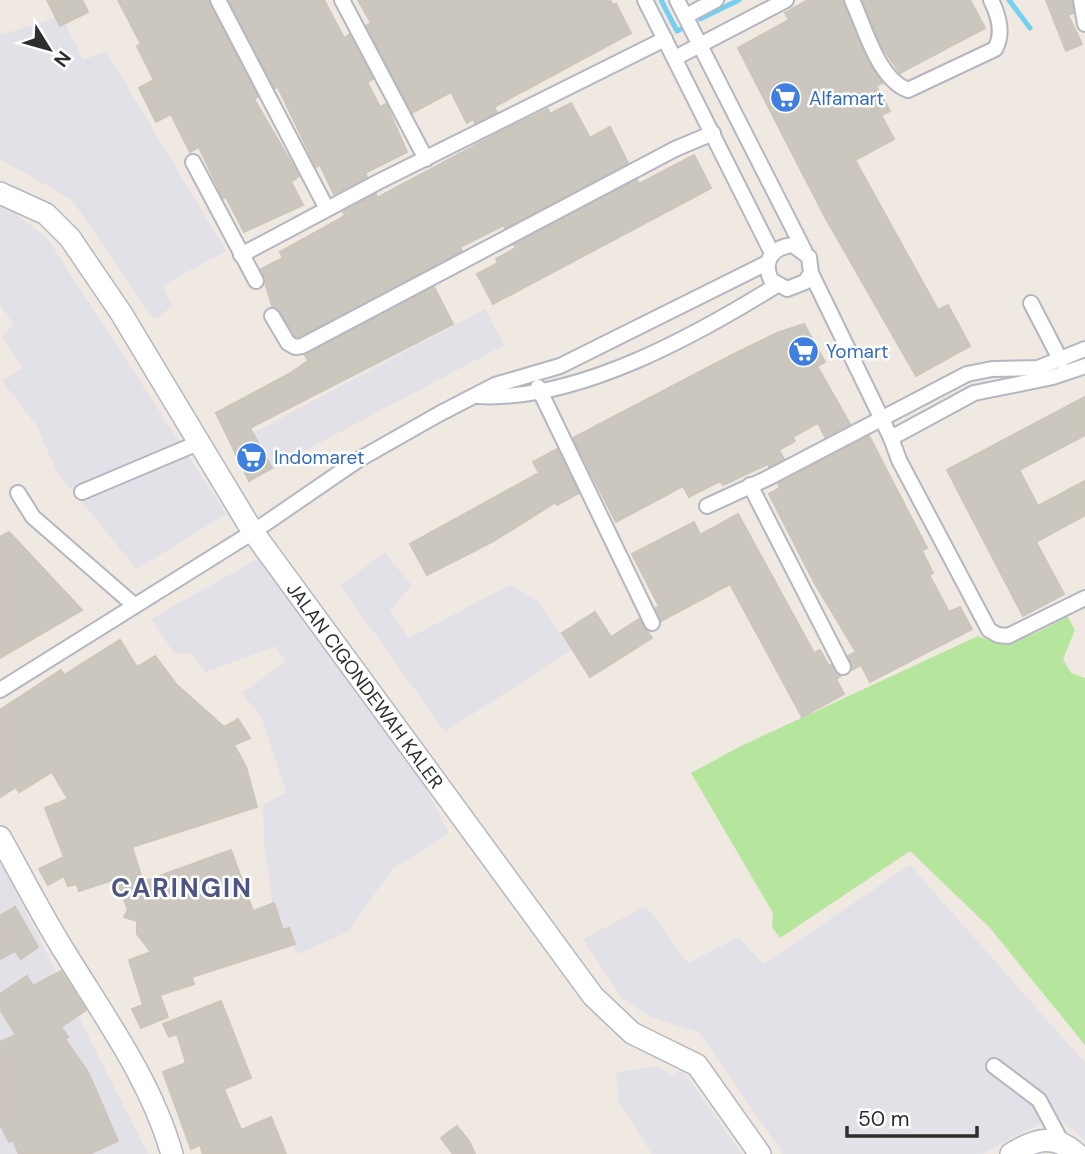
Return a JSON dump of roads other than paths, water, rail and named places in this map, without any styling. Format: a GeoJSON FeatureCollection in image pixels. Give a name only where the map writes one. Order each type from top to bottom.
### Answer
{"type":"FeatureCollection","features":[{"type":"Feature","properties":{"kind":"main road","name":"JALAN CIGONDEWAH KALER"},"geometry":{"type":"LineString","coordinates":[[0,193],[46,214],[70,238],[121,313],[253,532],[593,996],[632,1033],[697,1065],[760,1154]]}},
{"type":"Feature","properties":{"kind":"main road"},"geometry":{"type":"LineString","coordinates":[[0,837],[61,946],[133,1063],[153,1101],[172,1154]]}},
{"type":"Feature","properties":{"kind":"main road"},"geometry":{"type":"LineString","coordinates":[[1011,1154],[1038,1140],[1069,1148]]}},
{"type":"Feature","properties":{"kind":"street"},"geometry":{"type":"LineString","coordinates":[[218,0],[327,209]]}},
{"type":"Feature","properties":{"kind":"street"},"geometry":{"type":"LineString","coordinates":[[342,0],[426,159]]}},
{"type":"Feature","properties":{"kind":"street"},"geometry":{"type":"LineString","coordinates":[[645,0],[665,39],[688,52],[809,257],[811,273],[891,438],[899,460],[989,630],[998,635],[1009,636],[1085,598]]}},
{"type":"Feature","properties":{"kind":"street"},"geometry":{"type":"LineString","coordinates":[[677,0],[686,16],[688,52],[713,133],[770,258],[771,280],[777,285],[797,287],[811,273]]}},
{"type":"Feature","properties":{"kind":"street"},"geometry":{"type":"LineString","coordinates":[[686,16],[716,0]]}},
{"type":"Feature","properties":{"kind":"street"},"geometry":{"type":"LineString","coordinates":[[688,52],[786,0]]}},
{"type":"Feature","properties":{"kind":"street"},"geometry":{"type":"LineString","coordinates":[[852,0],[886,72],[896,85],[908,90],[995,49],[1001,38],[997,12],[991,0]]}},
{"type":"Feature","properties":{"kind":"street"},"geometry":{"type":"LineString","coordinates":[[1081,0],[1085,24]]}},
{"type":"Feature","properties":{"kind":"street"},"geometry":{"type":"LineString","coordinates":[[241,255],[588,75],[665,39]]}},
{"type":"Feature","properties":{"kind":"street"},"geometry":{"type":"LineString","coordinates":[[272,316],[288,344],[302,346],[675,149],[713,133]]}},
{"type":"Feature","properties":{"kind":"street"},"geometry":{"type":"LineString","coordinates":[[193,162],[256,281]]}},
{"type":"Feature","properties":{"kind":"street"},"geometry":{"type":"LineString","coordinates":[[0,690],[253,532],[365,456],[495,385],[533,377],[593,351],[770,258],[782,246],[793,245],[804,250]]}},
{"type":"Feature","properties":{"kind":"street"},"geometry":{"type":"LineString","coordinates":[[478,396],[541,393],[591,380],[697,330],[777,285]]}},
{"type":"Feature","properties":{"kind":"street"},"geometry":{"type":"LineString","coordinates":[[1031,303],[1062,361]]}},
{"type":"Feature","properties":{"kind":"street"},"geometry":{"type":"LineString","coordinates":[[706,506],[967,374],[992,369],[1038,368],[1062,361],[1085,349]]}},
{"type":"Feature","properties":{"kind":"street"},"geometry":{"type":"LineString","coordinates":[[891,438],[974,393],[1053,377],[1085,366]]}},
{"type":"Feature","properties":{"kind":"street"},"geometry":{"type":"LineString","coordinates":[[533,377],[652,623]]}},
{"type":"Feature","properties":{"kind":"street"},"geometry":{"type":"LineString","coordinates":[[82,492],[198,443]]}},
{"type":"Feature","properties":{"kind":"street"},"geometry":{"type":"LineString","coordinates":[[750,485],[843,667]]}},
{"type":"Feature","properties":{"kind":"street"},"geometry":{"type":"LineString","coordinates":[[18,493],[33,517],[134,605]]}},
{"type":"Feature","properties":{"kind":"street"},"geometry":{"type":"LineString","coordinates":[[994,1066],[1040,1100],[1069,1148]]}},
{"type":"Feature","properties":{"kind":"waterway"},"geometry":{"type":"LineString","coordinates":[[661,0],[677,31],[681,29]]}},
{"type":"Feature","properties":{"kind":"waterway"},"geometry":{"type":"LineString","coordinates":[[700,19],[739,0]]}},
{"type":"Feature","properties":{"kind":"waterway"},"geometry":{"type":"LineString","coordinates":[[1009,0],[1030,28]]}},
{"type":"Feature","properties":{"kind":"place","name":"Alfamart"},"geometry":{"type":"Point","coordinates":[786,98]}},
{"type":"Feature","properties":{"kind":"place","name":"Yomart"},"geometry":{"type":"Point","coordinates":[803,351]}},
{"type":"Feature","properties":{"kind":"place","name":"Indomaret"},"geometry":{"type":"Point","coordinates":[251,457]}},
{"type":"Feature","properties":{"kind":"district","name":"CARINGIN"},"geometry":{"type":"Point","coordinates":[182,888]}}]}
